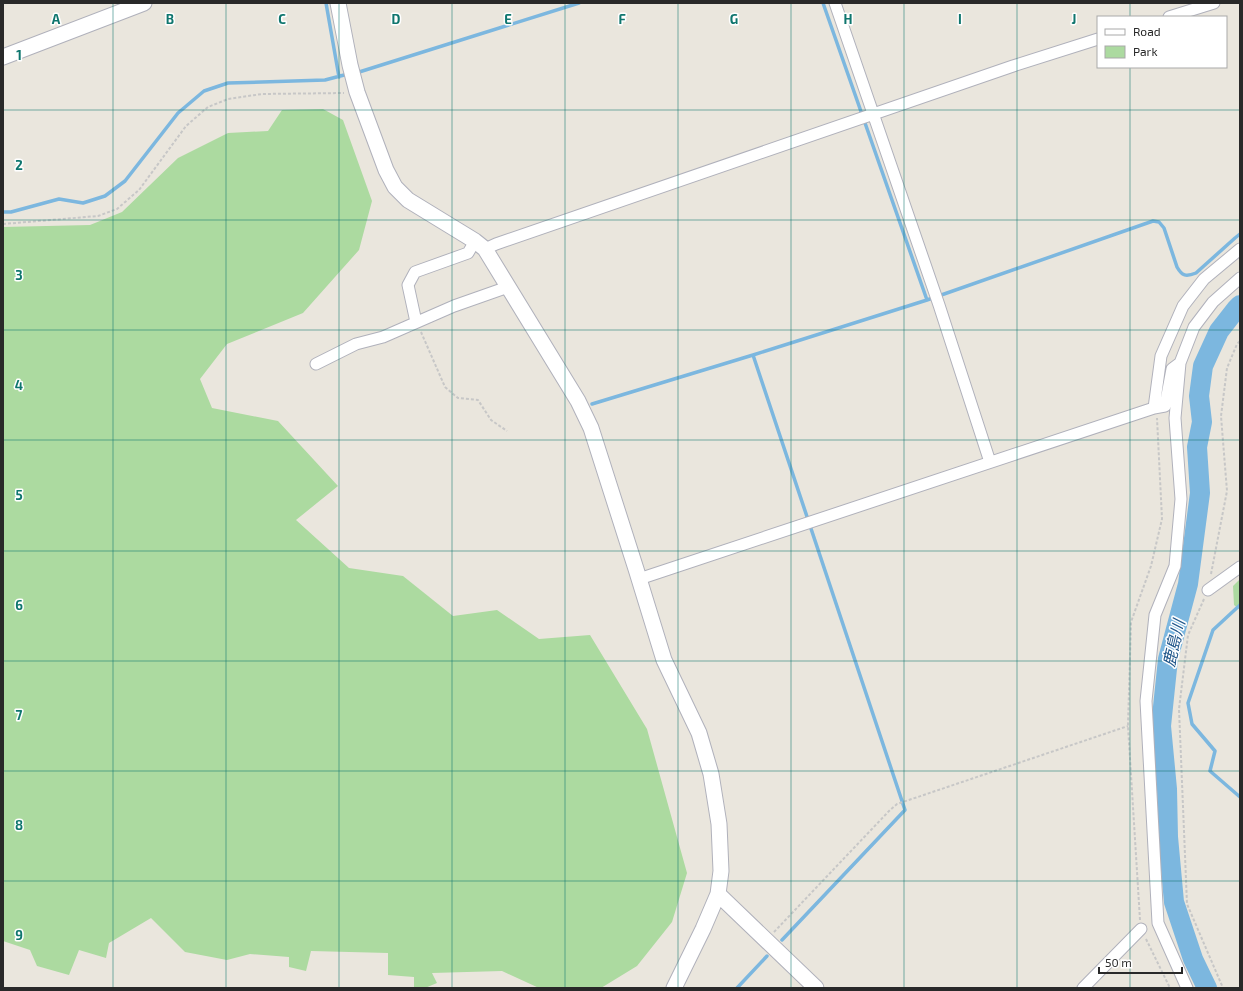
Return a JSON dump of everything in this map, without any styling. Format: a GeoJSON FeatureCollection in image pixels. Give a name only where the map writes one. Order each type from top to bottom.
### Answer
{"type":"FeatureCollection","features":[{"type":"Feature","properties":{"kind":"street"},"geometry":{"type":"LineString","coordinates":[[3,57],[144,3]]}},
{"type":"Feature","properties":{"kind":"street"},"geometry":{"type":"LineString","coordinates":[[338,3],[350,65],[356,87],[386,170],[395,187],[408,200],[480,245],[508,287],[578,401],[591,428],[664,660],[699,733],[711,774],[719,824],[721,871],[718,894],[703,929],[674,988]]}},
{"type":"Feature","properties":{"kind":"street"},"geometry":{"type":"LineString","coordinates":[[835,3],[871,115],[934,290],[990,462]]}},
{"type":"Feature","properties":{"kind":"street"},"geometry":{"type":"LineString","coordinates":[[1172,16],[1214,3]]}},
{"type":"Feature","properties":{"kind":"street"},"geometry":{"type":"LineString","coordinates":[[416,322],[408,285],[415,272],[468,254],[480,245],[496,244],[1012,66],[1097,39]]}},
{"type":"Feature","properties":{"kind":"street"},"geometry":{"type":"LineString","coordinates":[[1154,408],[1161,356],[1183,306],[1204,279],[1240,249]]}},
{"type":"Feature","properties":{"kind":"street"},"geometry":{"type":"LineString","coordinates":[[1188,988],[1158,923],[1146,701],[1155,615],[1175,566],[1181,499],[1175,418],[1180,363],[1194,327],[1213,302],[1240,278]]}},
{"type":"Feature","properties":{"kind":"street"},"geometry":{"type":"LineString","coordinates":[[316,364],[356,344],[383,337],[454,306],[508,287]]}},
{"type":"Feature","properties":{"kind":"street"},"geometry":{"type":"LineString","coordinates":[[639,579],[1154,408],[1165,406],[1172,369],[1180,363]]}},
{"type":"Feature","properties":{"kind":"street"},"geometry":{"type":"LineString","coordinates":[[1208,590],[1240,567]]}},
{"type":"Feature","properties":{"kind":"street"},"geometry":{"type":"LineString","coordinates":[[718,894],[816,988]]}},
{"type":"Feature","properties":{"kind":"street"},"geometry":{"type":"LineString","coordinates":[[1083,988],[1141,929]]}},
{"type":"Feature","properties":{"kind":"path"},"geometry":{"type":"LineString","coordinates":[[3,224],[98,216],[117,209],[139,190],[186,126],[208,107],[228,99],[262,94],[356,87]]}},
{"type":"Feature","properties":{"kind":"path"},"geometry":{"type":"LineString","coordinates":[[416,322],[445,387],[458,398],[478,400],[491,420],[507,431]]}},
{"type":"Feature","properties":{"kind":"path"},"geometry":{"type":"LineString","coordinates":[[1223,988],[1187,904],[1180,709],[1188,635],[1208,590],[1227,491],[1221,416],[1227,368],[1237,344],[1240,341]]}},
{"type":"Feature","properties":{"kind":"path"},"geometry":{"type":"LineString","coordinates":[[766,940],[897,804],[1128,726]]}},
{"type":"Feature","properties":{"kind":"green space"},"geometry":{"type":"Polygon","coordinates":[[[323,109],[343,120],[372,201],[359,250],[303,313],[227,344],[200,379],[212,408],[278,421],[338,486],[296,520],[349,568],[403,576],[453,616],[497,610],[539,639],[590,635],[647,729],[687,873],[672,922],[637,966],[601,988],[539,988],[502,971],[432,973],[437,983],[425,988],[414,988],[414,977],[388,975],[388,953],[311,951],[306,971],[289,967],[289,957],[250,954],[227,960],[185,952],[151,918],[109,943],[106,958],[79,950],[69,975],[37,966],[30,950],[3,941],[3,227],[90,225],[122,212],[178,158],[228,133],[268,131],[282,110],[323,109]]]}},
{"type":"Feature","properties":{"kind":"green space"},"geometry":{"type":"Polygon","coordinates":[[[1240,579],[1240,610],[1234,605],[1233,586],[1240,579]]]}},
{"type":"Feature","properties":{"kind":"waterway"},"geometry":{"type":"LineString","coordinates":[[326,3],[339,77]]}},
{"type":"Feature","properties":{"kind":"waterway"},"geometry":{"type":"LineString","coordinates":[[356,73],[579,3]]}},
{"type":"Feature","properties":{"kind":"waterway"},"geometry":{"type":"LineString","coordinates":[[823,3],[927,300]]}},
{"type":"Feature","properties":{"kind":"waterway"},"geometry":{"type":"LineString","coordinates":[[3,212],[11,212],[59,199],[83,203],[105,196],[125,181],[178,113],[204,91],[228,83],[325,80],[348,74]]}},
{"type":"Feature","properties":{"kind":"waterway"},"geometry":{"type":"LineString","coordinates":[[782,940],[905,810],[753,355],[927,300],[1153,221],[1159,222],[1164,228],[1177,267],[1185,275],[1196,273],[1240,234]]}},
{"type":"Feature","properties":{"kind":"waterway","name":"鹿島川"},"geometry":{"type":"LineString","coordinates":[[1207,988],[1193,959],[1174,902],[1168,837],[1167,789],[1161,726],[1168,659],[1188,584],[1200,493],[1197,447],[1202,422],[1199,396],[1203,366],[1219,331],[1240,305]]}},
{"type":"Feature","properties":{"kind":"waterway"},"geometry":{"type":"LineString","coordinates":[[592,404],[753,355]]}},
{"type":"Feature","properties":{"kind":"waterway"},"geometry":{"type":"LineString","coordinates":[[1240,605],[1213,630],[1188,703],[1192,724],[1215,751],[1210,771],[1240,797]]}},
{"type":"Feature","properties":{"kind":"waterway"},"geometry":{"type":"LineString","coordinates":[[737,988],[767,956]]}}]}
